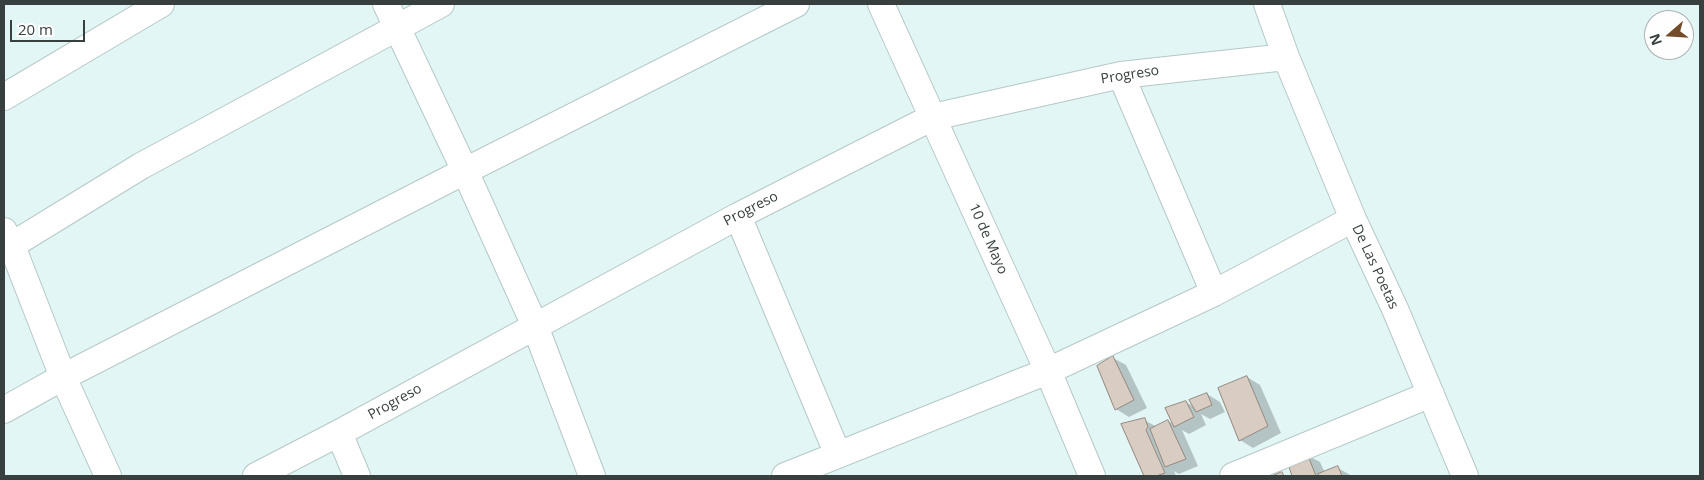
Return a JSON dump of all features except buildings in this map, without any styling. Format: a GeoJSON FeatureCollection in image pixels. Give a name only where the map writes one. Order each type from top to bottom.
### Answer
{"type":"FeatureCollection","features":[{"type":"Feature","properties":{"kind":"street"},"geometry":{"type":"LineString","coordinates":[[4,97],[161,4]]}},
{"type":"Feature","properties":{"kind":"street"},"geometry":{"type":"LineString","coordinates":[[386,4],[465,171],[535,326],[592,476]]}},
{"type":"Feature","properties":{"kind":"street"},"geometry":{"type":"LineString","coordinates":[[108,476],[63,377],[6,242],[141,166],[440,4]]}},
{"type":"Feature","properties":{"kind":"street"},"geometry":{"type":"LineString","coordinates":[[4,410],[63,377],[796,4]]}},
{"type":"Feature","properties":{"kind":"street","name":"10 de Mayo"},"geometry":{"type":"LineString","coordinates":[[881,4],[1048,371],[1092,476]]}},
{"type":"Feature","properties":{"kind":"street","name":"De Las Poetas"},"geometry":{"type":"LineString","coordinates":[[1267,4],[1286,57],[1353,219],[1395,309],[1464,476]]}},
{"type":"Feature","properties":{"kind":"street","name":"Progreso"},"geometry":{"type":"LineString","coordinates":[[256,476],[339,433],[738,216],[933,117],[1121,75],[1286,57]]}},
{"type":"Feature","properties":{"kind":"street"},"geometry":{"type":"LineString","coordinates":[[1121,75],[1214,293]]}},
{"type":"Feature","properties":{"kind":"street"},"geometry":{"type":"LineString","coordinates":[[738,216],[838,455]]}},
{"type":"Feature","properties":{"kind":"street"},"geometry":{"type":"LineString","coordinates":[[785,476],[1048,371],[1214,293],[1353,219]]}},
{"type":"Feature","properties":{"kind":"street"},"geometry":{"type":"LineString","coordinates":[[1233,476],[1431,394]]}},
{"type":"Feature","properties":{"kind":"street"},"geometry":{"type":"LineString","coordinates":[[339,433],[356,476]]}}]}
